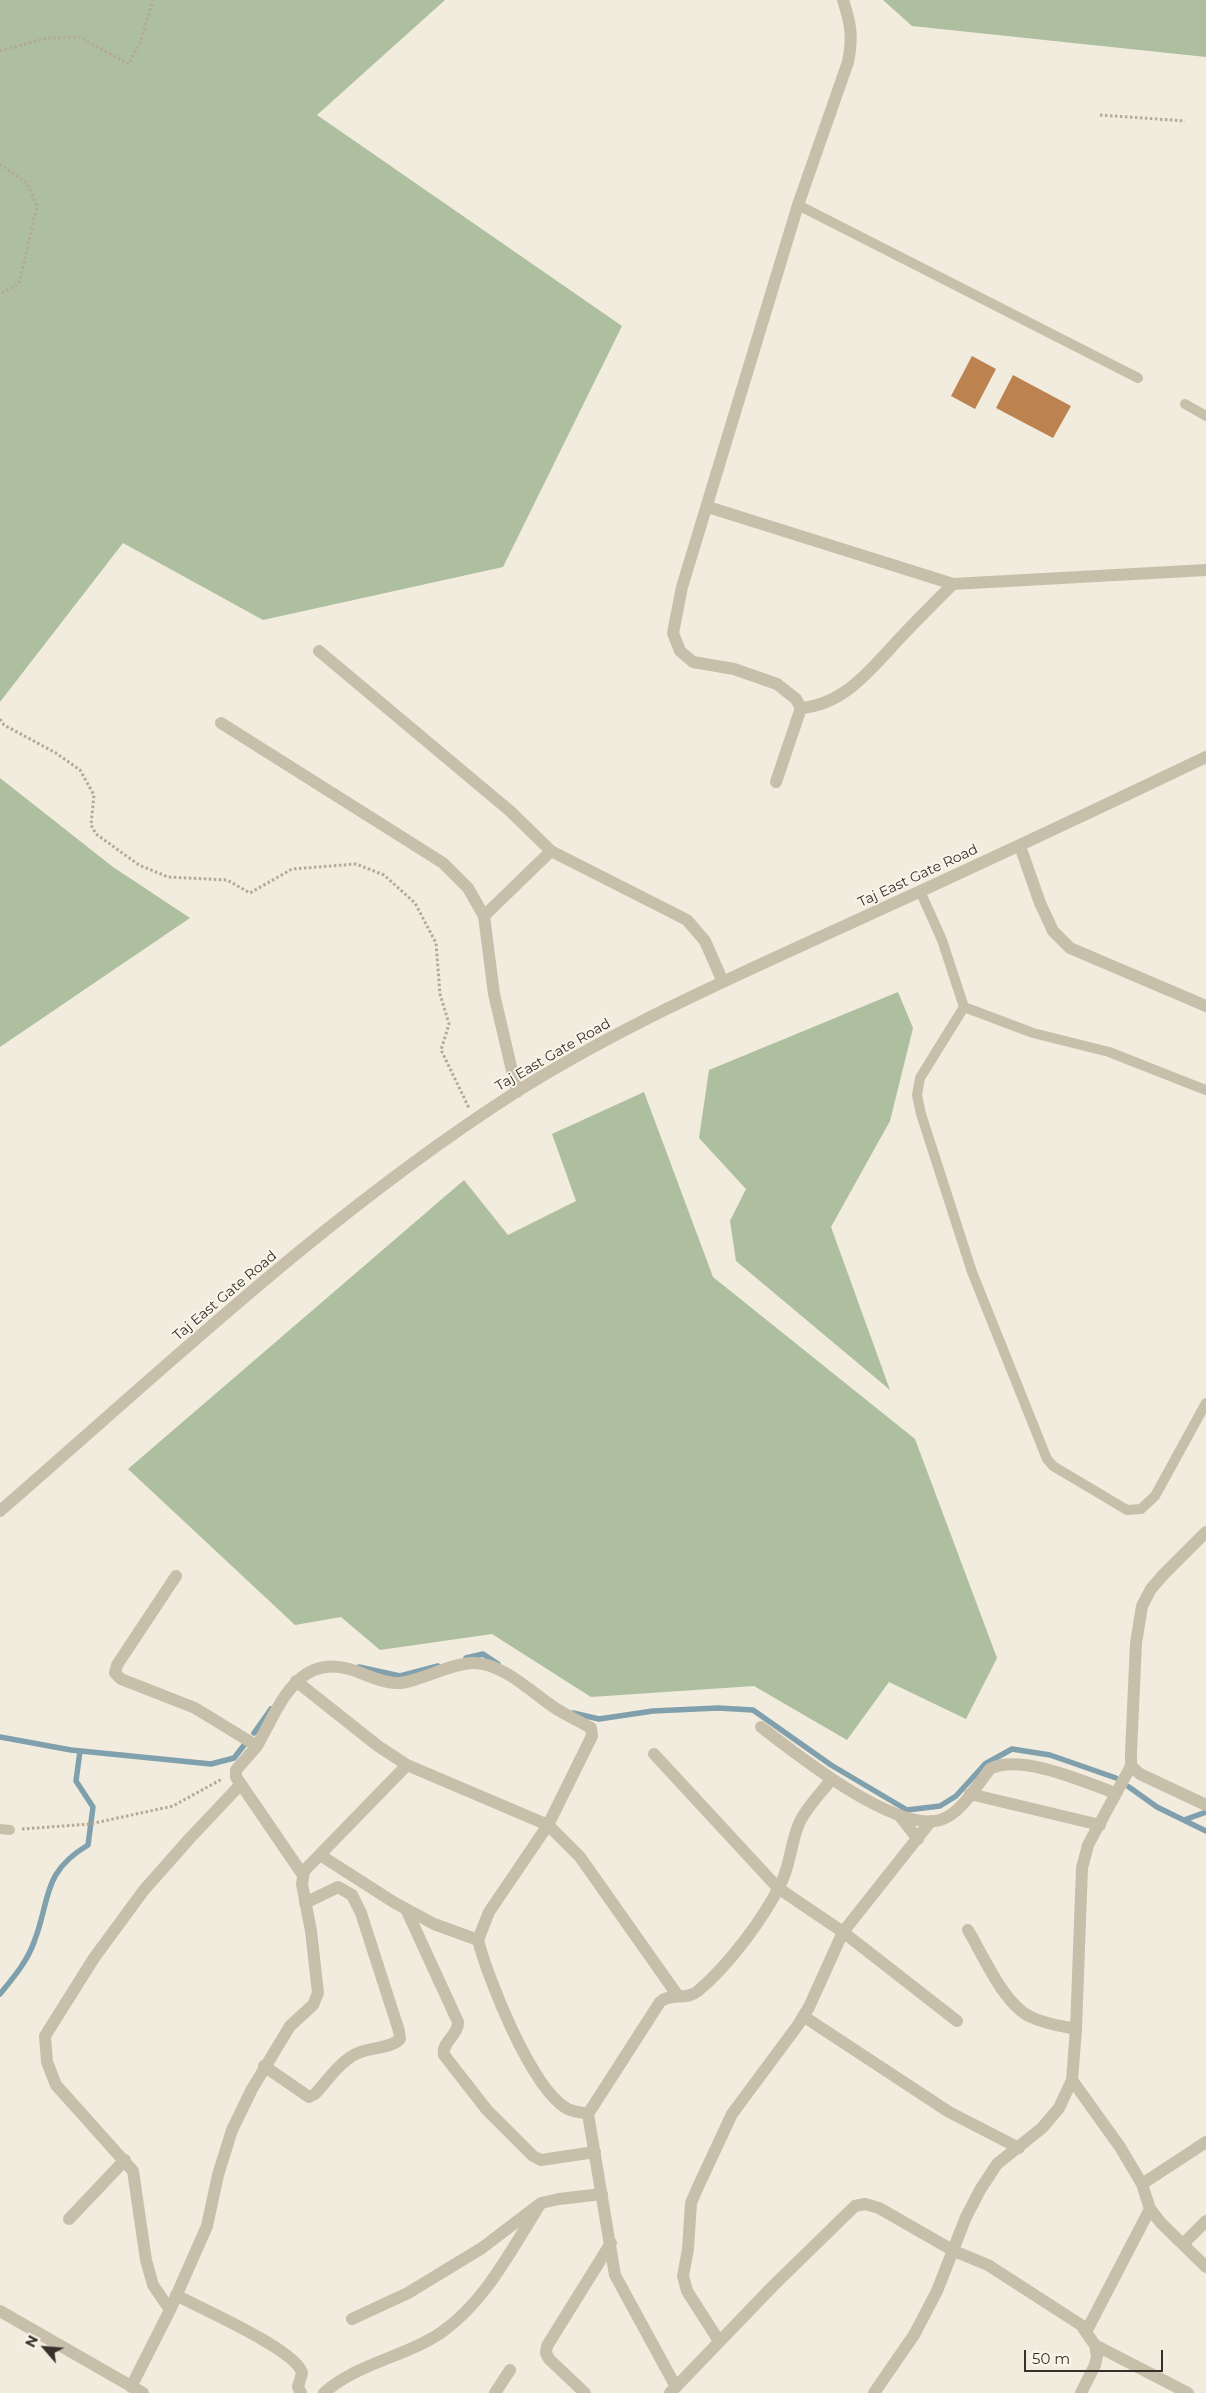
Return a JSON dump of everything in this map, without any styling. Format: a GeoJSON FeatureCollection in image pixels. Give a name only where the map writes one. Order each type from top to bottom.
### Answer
{"type":"FeatureCollection","features":[{"type":"Feature","properties":{"kind":"street"},"geometry":{"type":"LineString","coordinates":[[776,782],[800,708],[796,699],[777,684],[734,669],[693,662],[680,651],[673,633],[682,587],[708,507],[798,205],[848,62],[852,41],[850,20],[843,0]]}},
{"type":"Feature","properties":{"kind":"street"},"geometry":{"type":"LineString","coordinates":[[708,507],[953,584],[1206,570]]}},
{"type":"Feature","properties":{"kind":"street"},"geometry":{"type":"LineString","coordinates":[[800,708],[844,693],[873,669],[899,639],[953,584]]}},
{"type":"Feature","properties":{"kind":"street"},"geometry":{"type":"LineString","coordinates":[[319,651],[510,810],[551,851],[687,920],[705,941],[722,982]]}},
{"type":"Feature","properties":{"kind":"street"},"geometry":{"type":"LineString","coordinates":[[222,723],[443,863],[468,888],[484,916],[494,994],[517,1092]]}},
{"type":"Feature","properties":{"kind":"street","name":"Taj East Gate Road"},"geometry":{"type":"LineString","coordinates":[[0,1512],[354,1206],[433,1147],[517,1092],[576,1057],[722,982],[1020,846],[1206,757]]}},
{"type":"Feature","properties":{"kind":"street"},"geometry":{"type":"LineString","coordinates":[[1020,846],[1040,903],[1053,931],[1070,948],[1206,1006]]}},
{"type":"Feature","properties":{"kind":"street"},"geometry":{"type":"LineString","coordinates":[[484,916],[551,851]]}},
{"type":"Feature","properties":{"kind":"street"},"geometry":{"type":"LineString","coordinates":[[874,2393],[914,2335],[937,2291],[966,2217],[980,2190],[997,2164],[1042,2128],[1060,2108],[1072,2080],[1076,2029],[1082,1868],[1088,1845],[1131,1766],[1136,1643],[1142,1606],[1151,1589],[1206,1532]]}},
{"type":"Feature","properties":{"kind":"street"},"geometry":{"type":"LineString","coordinates":[[176,1576],[117,1665],[115,1673],[121,1679],[195,1708],[257,1746]]}},
{"type":"Feature","properties":{"kind":"street"},"geometry":{"type":"LineString","coordinates":[[303,1875],[241,1784],[235,1772],[257,1746],[296,1681],[312,1671],[330,1666],[399,1684],[430,1673],[472,1663],[499,1670],[556,1709],[591,1728],[592,1736],[548,1825],[489,1912],[478,1940],[495,1994],[520,2046],[547,2089],[568,2109],[588,2114]]}},
{"type":"Feature","properties":{"kind":"street"},"geometry":{"type":"LineString","coordinates":[[296,1681],[378,1746],[407,1765],[548,1825],[580,1857],[678,1996]]}},
{"type":"Feature","properties":{"kind":"street"},"geometry":{"type":"LineString","coordinates":[[761,1727],[832,1780],[899,1815],[931,1821],[950,1816],[990,1769],[998,1764],[1032,1766],[1115,1793]]}},
{"type":"Feature","properties":{"kind":"street"},"geometry":{"type":"LineString","coordinates":[[654,1754],[778,1888],[843,1932],[957,2021]]}},
{"type":"Feature","properties":{"kind":"street"},"geometry":{"type":"LineString","coordinates":[[131,2386],[170,2310],[207,2226],[218,2175],[232,2130],[264,2066],[290,2026],[316,1999],[318,1993],[312,1940],[302,1884],[306,1868],[407,1765]]}},
{"type":"Feature","properties":{"kind":"street"},"geometry":{"type":"LineString","coordinates":[[1131,1766],[1140,1774],[1160,1784],[1205,1802]]}},
{"type":"Feature","properties":{"kind":"street"},"geometry":{"type":"LineString","coordinates":[[832,1780],[798,1824],[778,1888],[760,1919],[698,1991],[687,1997],[667,1997],[660,2002],[588,2114],[615,2275],[673,2390],[774,2285],[855,2206],[860,2204],[879,2208],[954,2251],[988,2265],[1075,2319],[1094,2345],[1097,2356],[1095,2366],[1081,2393]]}},
{"type":"Feature","properties":{"kind":"street"},"geometry":{"type":"LineString","coordinates":[[170,2310],[153,2285],[146,2260],[136,2180],[133,2171],[56,2085],[47,2062],[45,2036],[94,1958],[144,1890],[241,1784]]}},
{"type":"Feature","properties":{"kind":"street"},"geometry":{"type":"LineString","coordinates":[[970,1794],[1100,1826]]}},
{"type":"Feature","properties":{"kind":"street"},"geometry":{"type":"LineString","coordinates":[[899,1815],[918,1839]]}},
{"type":"Feature","properties":{"kind":"street"},"geometry":{"type":"LineString","coordinates":[[719,2341],[686,2291],[683,2276],[688,2249],[691,2203],[732,2114],[803,2016],[843,1932],[931,1821]]}},
{"type":"Feature","properties":{"kind":"street"},"geometry":{"type":"LineString","coordinates":[[320,1854],[406,1909],[434,1924],[478,1940]]}},
{"type":"Feature","properties":{"kind":"street"},"geometry":{"type":"LineString","coordinates":[[264,2066],[309,2097],[315,2094],[344,2061],[359,2053],[393,2044],[400,2039],[361,1913],[352,1895],[338,1887],[305,1903]]}},
{"type":"Feature","properties":{"kind":"street"},"geometry":{"type":"LineString","coordinates":[[406,1909],[458,2022],[457,2030],[443,2051],[447,2059],[487,2110],[534,2156],[541,2160],[550,2160],[595,2152]]}},
{"type":"Feature","properties":{"kind":"street"},"geometry":{"type":"LineString","coordinates":[[968,1930],[1006,1995],[1016,2006],[1036,2019],[1076,2029]]}},
{"type":"Feature","properties":{"kind":"street"},"geometry":{"type":"LineString","coordinates":[[803,2016],[949,2112],[1019,2148]]}},
{"type":"Feature","properties":{"kind":"street"},"geometry":{"type":"LineString","coordinates":[[1072,2080],[1120,2147],[1142,2184],[1150,2209],[1161,2223],[1206,2267]]}},
{"type":"Feature","properties":{"kind":"street"},"geometry":{"type":"LineString","coordinates":[[1142,2184],[1206,2142]]}},
{"type":"Feature","properties":{"kind":"street"},"geometry":{"type":"LineString","coordinates":[[69,2219],[125,2160]]}},
{"type":"Feature","properties":{"kind":"street"},"geometry":{"type":"LineString","coordinates":[[352,2319],[408,2293],[482,2248],[541,2203],[559,2198],[602,2194]]}},
{"type":"Feature","properties":{"kind":"street"},"geometry":{"type":"LineString","coordinates":[[325,2393],[347,2377],[442,2332],[486,2289],[541,2203]]}},
{"type":"Feature","properties":{"kind":"street"},"geometry":{"type":"LineString","coordinates":[[1086,2332],[1150,2209]]}},
{"type":"Feature","properties":{"kind":"street"},"geometry":{"type":"LineString","coordinates":[[1183,2244],[1206,2221]]}},
{"type":"Feature","properties":{"kind":"street"},"geometry":{"type":"LineString","coordinates":[[585,2393],[548,2359],[546,2353],[547,2346],[611,2243]]}},
{"type":"Feature","properties":{"kind":"street"},"geometry":{"type":"LineString","coordinates":[[176,2295],[278,2348],[296,2362],[302,2373],[298,2388],[301,2393]]}},
{"type":"Feature","properties":{"kind":"street"},"geometry":{"type":"LineString","coordinates":[[0,2312],[143,2393]]}},
{"type":"Feature","properties":{"kind":"street"},"geometry":{"type":"LineString","coordinates":[[1094,2345],[1188,2393]]}},
{"type":"Feature","properties":{"kind":"street"},"geometry":{"type":"LineString","coordinates":[[495,2393],[510,2370]]}},
{"type":"Feature","properties":{"kind":"lane"},"geometry":{"type":"LineString","coordinates":[[798,205],[1138,378]]}},
{"type":"Feature","properties":{"kind":"lane"},"geometry":{"type":"LineString","coordinates":[[1185,404],[1206,416]]}},
{"type":"Feature","properties":{"kind":"lane"},"geometry":{"type":"LineString","coordinates":[[920,891],[942,940],[964,1007],[920,1078],[917,1095],[921,1114],[972,1272],[1047,1459],[1053,1466],[1127,1510],[1141,1509],[1155,1496],[1206,1403]]}},
{"type":"Feature","properties":{"kind":"lane"},"geometry":{"type":"LineString","coordinates":[[964,1007],[1033,1033],[1109,1052],[1206,1090]]}},
{"type":"Feature","properties":{"kind":"path"},"geometry":{"type":"LineString","coordinates":[[0,51],[47,38],[79,37],[129,64],[141,40],[153,0]]}},
{"type":"Feature","properties":{"kind":"path"},"geometry":{"type":"LineString","coordinates":[[1100,115],[1185,121]]}},
{"type":"Feature","properties":{"kind":"path"},"geometry":{"type":"LineString","coordinates":[[0,164],[27,183],[37,206],[19,284],[0,294]]}},
{"type":"Feature","properties":{"kind":"path"},"geometry":{"type":"LineString","coordinates":[[0,719],[4,725],[56,753],[80,770],[94,795],[91,824],[96,834],[139,865],[168,877],[228,880],[250,893],[292,869],[356,864],[384,875],[414,904],[436,943],[440,994],[449,1024],[441,1050],[474,1120]]}},
{"type":"Feature","properties":{"kind":"path"},"geometry":{"type":"LineString","coordinates":[[5,1830],[90,1824],[173,1806],[235,1772]]}},
{"type":"Feature","properties":{"kind":"green space"},"geometry":{"type":"Polygon","coordinates":[[[0,0],[445,0],[317,115],[622,326],[503,567],[263,620],[123,543],[0,702],[0,0]]]}},
{"type":"Feature","properties":{"kind":"green space"},"geometry":{"type":"Polygon","coordinates":[[[883,0],[1206,0],[1206,57],[912,26],[883,0]]]}},
{"type":"Feature","properties":{"kind":"green space"},"geometry":{"type":"Polygon","coordinates":[[[0,778],[113,867],[190,918],[0,1047],[0,778]]]}},
{"type":"Feature","properties":{"kind":"green space"},"geometry":{"type":"Polygon","coordinates":[[[898,992],[913,1028],[890,1121],[831,1227],[890,1390],[736,1261],[730,1221],[746,1189],[699,1138],[709,1070],[898,992]]]}},
{"type":"Feature","properties":{"kind":"green space"},"geometry":{"type":"Polygon","coordinates":[[[644,1092],[713,1277],[915,1439],[997,1658],[966,1719],[889,1682],[847,1740],[754,1686],[591,1697],[492,1634],[380,1650],[341,1617],[295,1625],[128,1469],[464,1180],[508,1235],[576,1201],[552,1134],[644,1092]]]}},
{"type":"Feature","properties":{"kind":"building"},"geometry":{"type":"Polygon","coordinates":[[[972,356],[996,369],[975,409],[951,396],[972,356]]]}},
{"type":"Feature","properties":{"kind":"building"},"geometry":{"type":"Polygon","coordinates":[[[1013,375],[1071,406],[1053,438],[996,408],[1013,375]]]}},
{"type":"Feature","properties":{"kind":"waterway"},"geometry":{"type":"LineString","coordinates":[[466,1658],[483,1654],[498,1664]]}},
{"type":"Feature","properties":{"kind":"waterway"},"geometry":{"type":"LineString","coordinates":[[359,1667],[400,1676],[438,1666]]}},
{"type":"Feature","properties":{"kind":"waterway"},"geometry":{"type":"LineString","coordinates":[[573,1713],[599,1719],[653,1711],[718,1708],[753,1710],[831,1765],[907,1810],[940,1806],[956,1796],[985,1764],[1012,1749],[1050,1755],[1116,1778]]}},
{"type":"Feature","properties":{"kind":"waterway"},"geometry":{"type":"LineString","coordinates":[[254,1733],[271,1709]]}},
{"type":"Feature","properties":{"kind":"waterway"},"geometry":{"type":"LineString","coordinates":[[0,1737],[71,1750],[211,1764],[234,1758],[245,1744]]}},
{"type":"Feature","properties":{"kind":"waterway"},"geometry":{"type":"LineString","coordinates":[[0,1994],[28,1956],[55,1877],[62,1866],[73,1855],[88,1845],[93,1807],[76,1781],[80,1751]]}},
{"type":"Feature","properties":{"kind":"waterway"},"geometry":{"type":"LineString","coordinates":[[1129,1787],[1157,1807],[1206,1831]]}},
{"type":"Feature","properties":{"kind":"waterway"},"geometry":{"type":"LineString","coordinates":[[1184,1820],[1206,1812]]}}]}
